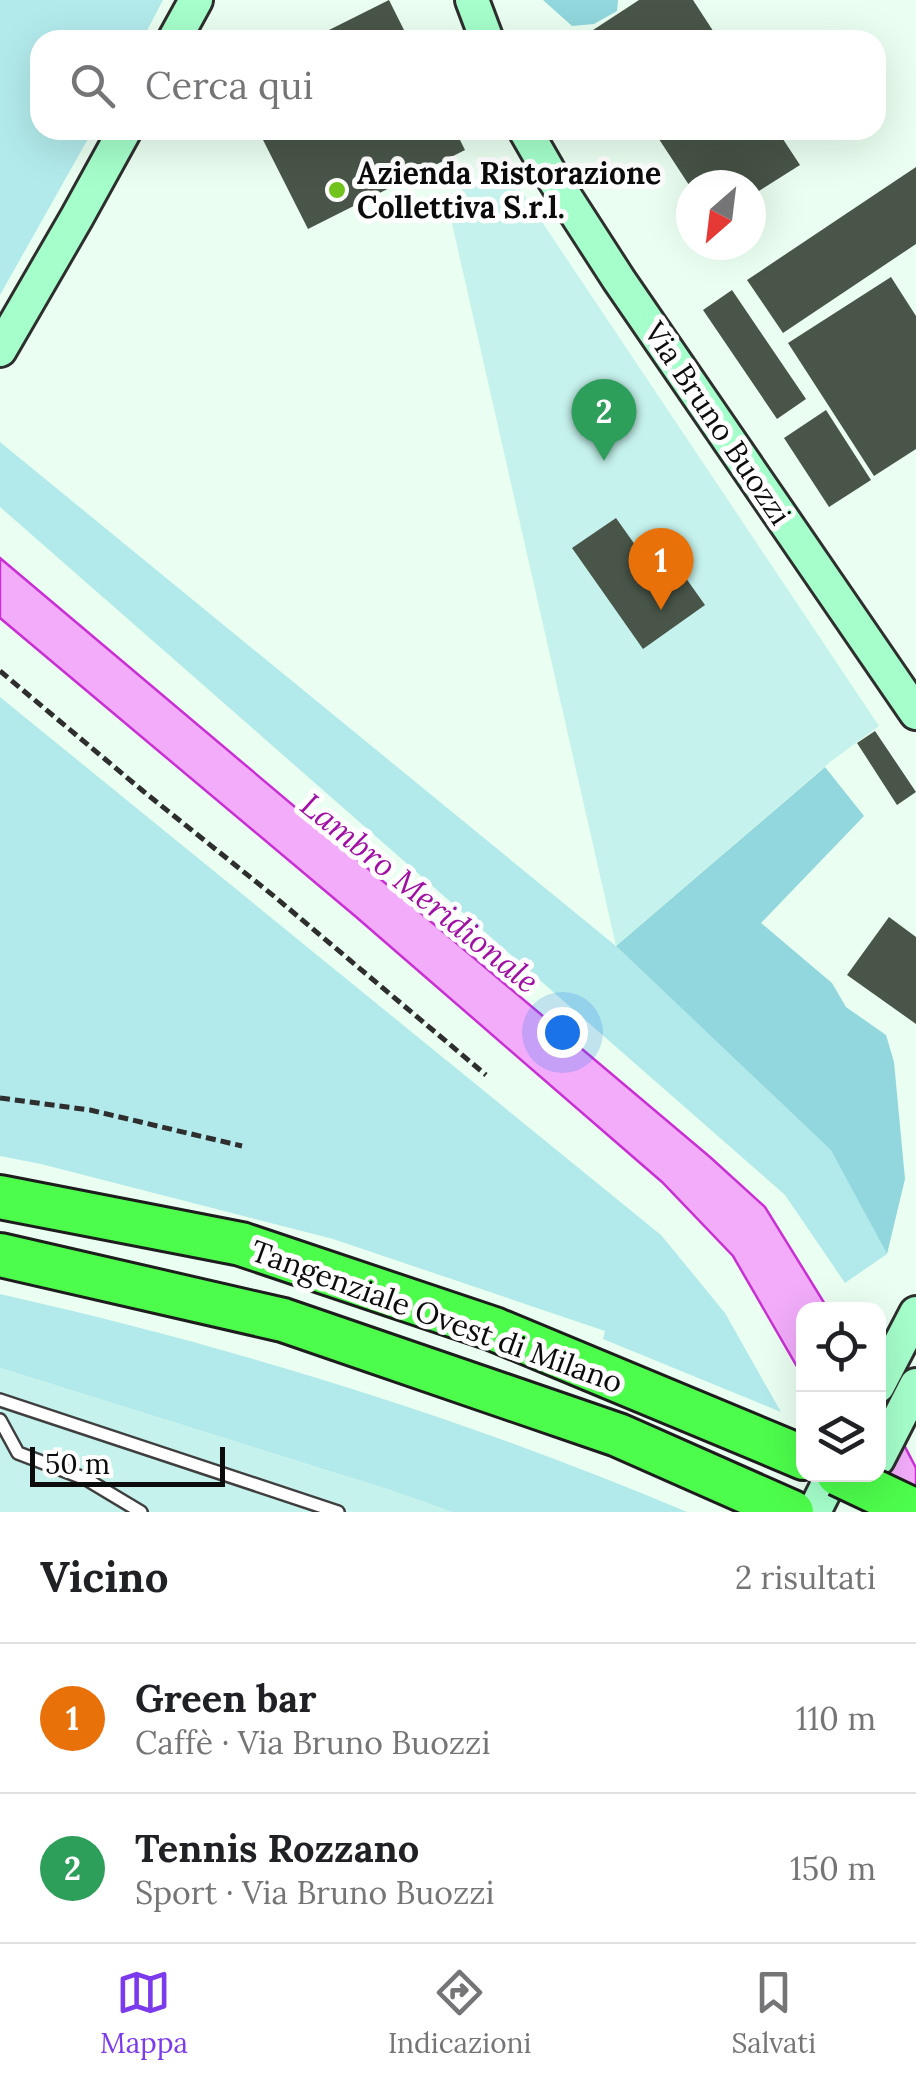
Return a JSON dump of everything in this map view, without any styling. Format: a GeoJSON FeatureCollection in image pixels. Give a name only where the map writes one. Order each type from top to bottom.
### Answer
{"type":"FeatureCollection","features":[{"type":"Feature","properties":{"kind":"highway","name":"Tangenziale Ovest di Milano"},"geometry":{"type":"LineString","coordinates":[[0,1197],[241,1244],[494,1330],[796,1455]]}},
{"type":"Feature","properties":{"kind":"highway","name":"Tangenziale Ovest di Milano"},"geometry":{"type":"LineString","coordinates":[[0,1255],[283,1320],[618,1435],[792,1512]]}},
{"type":"Feature","properties":{"kind":"highway"},"geometry":{"type":"LineString","coordinates":[[853,1482],[916,1511]]}},
{"type":"Feature","properties":{"kind":"main road"},"geometry":{"type":"LineString","coordinates":[[180,30],[196,0]]}},
{"type":"Feature","properties":{"kind":"main road"},"geometry":{"type":"LineString","coordinates":[[472,0],[483,30]]}},
{"type":"Feature","properties":{"kind":"main road"},"geometry":{"type":"LineString","coordinates":[[0,350],[120,140]]}},
{"type":"Feature","properties":{"kind":"main road","name":"Via Bruno Buozzi"},"geometry":{"type":"LineString","coordinates":[[532,140],[619,280],[916,713]]}},
{"type":"Feature","properties":{"kind":"main road"},"geometry":{"type":"LineString","coordinates":[[886,1371],[916,1314]]}},
{"type":"Feature","properties":{"kind":"main road"},"geometry":{"type":"LineString","coordinates":[[886,1444],[916,1386]]}},
{"type":"Feature","properties":{"kind":"main road"},"geometry":{"type":"LineString","coordinates":[[814,1512],[831,1482]]}},
{"type":"Feature","properties":{"kind":"main road"},"geometry":{"type":"LineString","coordinates":[[852,1512],[867,1482]]}},
{"type":"Feature","properties":{"kind":"lane"},"geometry":{"type":"LineString","coordinates":[[0,1400],[338,1512]]}},
{"type":"Feature","properties":{"kind":"lane"},"geometry":{"type":"LineString","coordinates":[[0,1420],[18,1453],[86,1479],[141,1512]]}},
{"type":"Feature","properties":{"kind":"path"},"geometry":{"type":"LineString","coordinates":[[0,671],[486,1075]]}},
{"type":"Feature","properties":{"kind":"path"},"geometry":{"type":"LineString","coordinates":[[0,1098],[90,1110],[242,1146]]}},
{"type":"Feature","properties":{"kind":"shaded area"},"geometry":{"type":"Polygon","coordinates":[[[0,0],[163,0],[147,30],[30,30],[30,140],[87,140],[0,295],[0,0]]]}},
{"type":"Feature","properties":{"kind":"shaded area"},"geometry":{"type":"Polygon","coordinates":[[[543,0],[618,0],[617,11],[594,24],[572,26],[543,0]]]}},
{"type":"Feature","properties":{"kind":"shaded area"},"geometry":{"type":"Polygon","coordinates":[[[504,165],[879,726],[830,762],[616,946],[446,197],[504,165]]]}},
{"type":"Feature","properties":{"kind":"shaded area"},"geometry":{"type":"Polygon","coordinates":[[[0,442],[616,946],[832,1150],[887,1254],[845,1283],[785,1195],[0,507],[0,442]]]}},
{"type":"Feature","properties":{"kind":"shaded area"},"geometry":{"type":"Polygon","coordinates":[[[0,558],[765,1207],[824,1302],[796,1302],[796,1365],[733,1256],[662,1182],[355,916],[0,618],[0,558]]]}},
{"type":"Feature","properties":{"kind":"shaded area"},"geometry":{"type":"Polygon","coordinates":[[[0,697],[661,1235],[725,1313],[781,1412],[603,1339],[605,1331],[333,1239],[0,1156],[0,697]]]}},
{"type":"Feature","properties":{"kind":"shaded area"},"geometry":{"type":"Polygon","coordinates":[[[825,767],[864,816],[761,923],[832,983],[846,1007],[886,1035],[894,1062],[905,1179],[887,1254],[831,1150],[616,946],[825,767]]]}},
{"type":"Feature","properties":{"kind":"shaded area"},"geometry":{"type":"Polygon","coordinates":[[[0,1294],[175,1337],[348,1388],[519,1446],[687,1512],[452,1512],[0,1368],[0,1294]]]}},
{"type":"Feature","properties":{"kind":"shaded area"},"geometry":{"type":"Polygon","coordinates":[[[0,1368],[390,1490],[452,1512],[0,1512],[0,1368]]]}},
{"type":"Feature","properties":{"kind":"shaded area"},"geometry":{"type":"Polygon","coordinates":[[[886,1410],[916,1468],[916,1512],[886,1482],[886,1410]]]}},
{"type":"Feature","properties":{"kind":"building"},"geometry":{"type":"Polygon","coordinates":[[[389,0],[404,30],[329,30],[389,0]]]}},
{"type":"Feature","properties":{"kind":"building"},"geometry":{"type":"Polygon","coordinates":[[[639,0],[693,0],[712,30],[593,30],[639,0]]]}},
{"type":"Feature","properties":{"kind":"building","name":"Azienda Ristorazione Collettiva S.r.l."},"geometry":{"type":"Polygon","coordinates":[[[263,140],[460,140],[465,150],[308,229],[263,140]]]}},
{"type":"Feature","properties":{"kind":"building"},"geometry":{"type":"Polygon","coordinates":[[[660,140],[784,140],[800,165],[766,187],[766,170],[679,170],[660,140]]]}},
{"type":"Feature","properties":{"kind":"building"},"geometry":{"type":"Polygon","coordinates":[[[916,167],[916,244],[783,333],[747,280],[916,167]]]}},
{"type":"Feature","properties":{"kind":"building"},"geometry":{"type":"Polygon","coordinates":[[[891,277],[916,316],[916,449],[874,476],[788,343],[891,277]]]}},
{"type":"Feature","properties":{"kind":"building"},"geometry":{"type":"Polygon","coordinates":[[[732,290],[806,399],[777,419],[703,310],[732,290]]]}},
{"type":"Feature","properties":{"kind":"building"},"geometry":{"type":"Polygon","coordinates":[[[826,410],[871,480],[829,507],[784,438],[826,410]]]}},
{"type":"Feature","properties":{"kind":"building"},"geometry":{"type":"Polygon","coordinates":[[[616,518],[660,580],[678,567],[705,605],[643,649],[572,548],[616,518]]]}},
{"type":"Feature","properties":{"kind":"building"},"geometry":{"type":"Polygon","coordinates":[[[875,731],[916,792],[897,805],[857,743],[875,731]]]}},
{"type":"Feature","properties":{"kind":"building"},"geometry":{"type":"Polygon","coordinates":[[[889,917],[916,937],[916,1024],[847,975],[889,917]]]}},
{"type":"Feature","properties":{"kind":"place","name":"Azienda Ristorazione Collettiva S.r.l."},"geometry":{"type":"Point","coordinates":[337,190]}},
{"type":"Feature","properties":{"kind":"place","name":"Tennis Rozzano"},"geometry":{"type":"Point","coordinates":[604,461]}},
{"type":"Feature","properties":{"kind":"place","name":"Green bar"},"geometry":{"type":"Point","coordinates":[661,610]}},
{"type":"Feature","properties":{"kind":"water label","name":"Lambro Meridionale"},"geometry":{"type":"Point","coordinates":[420,893]}}]}
